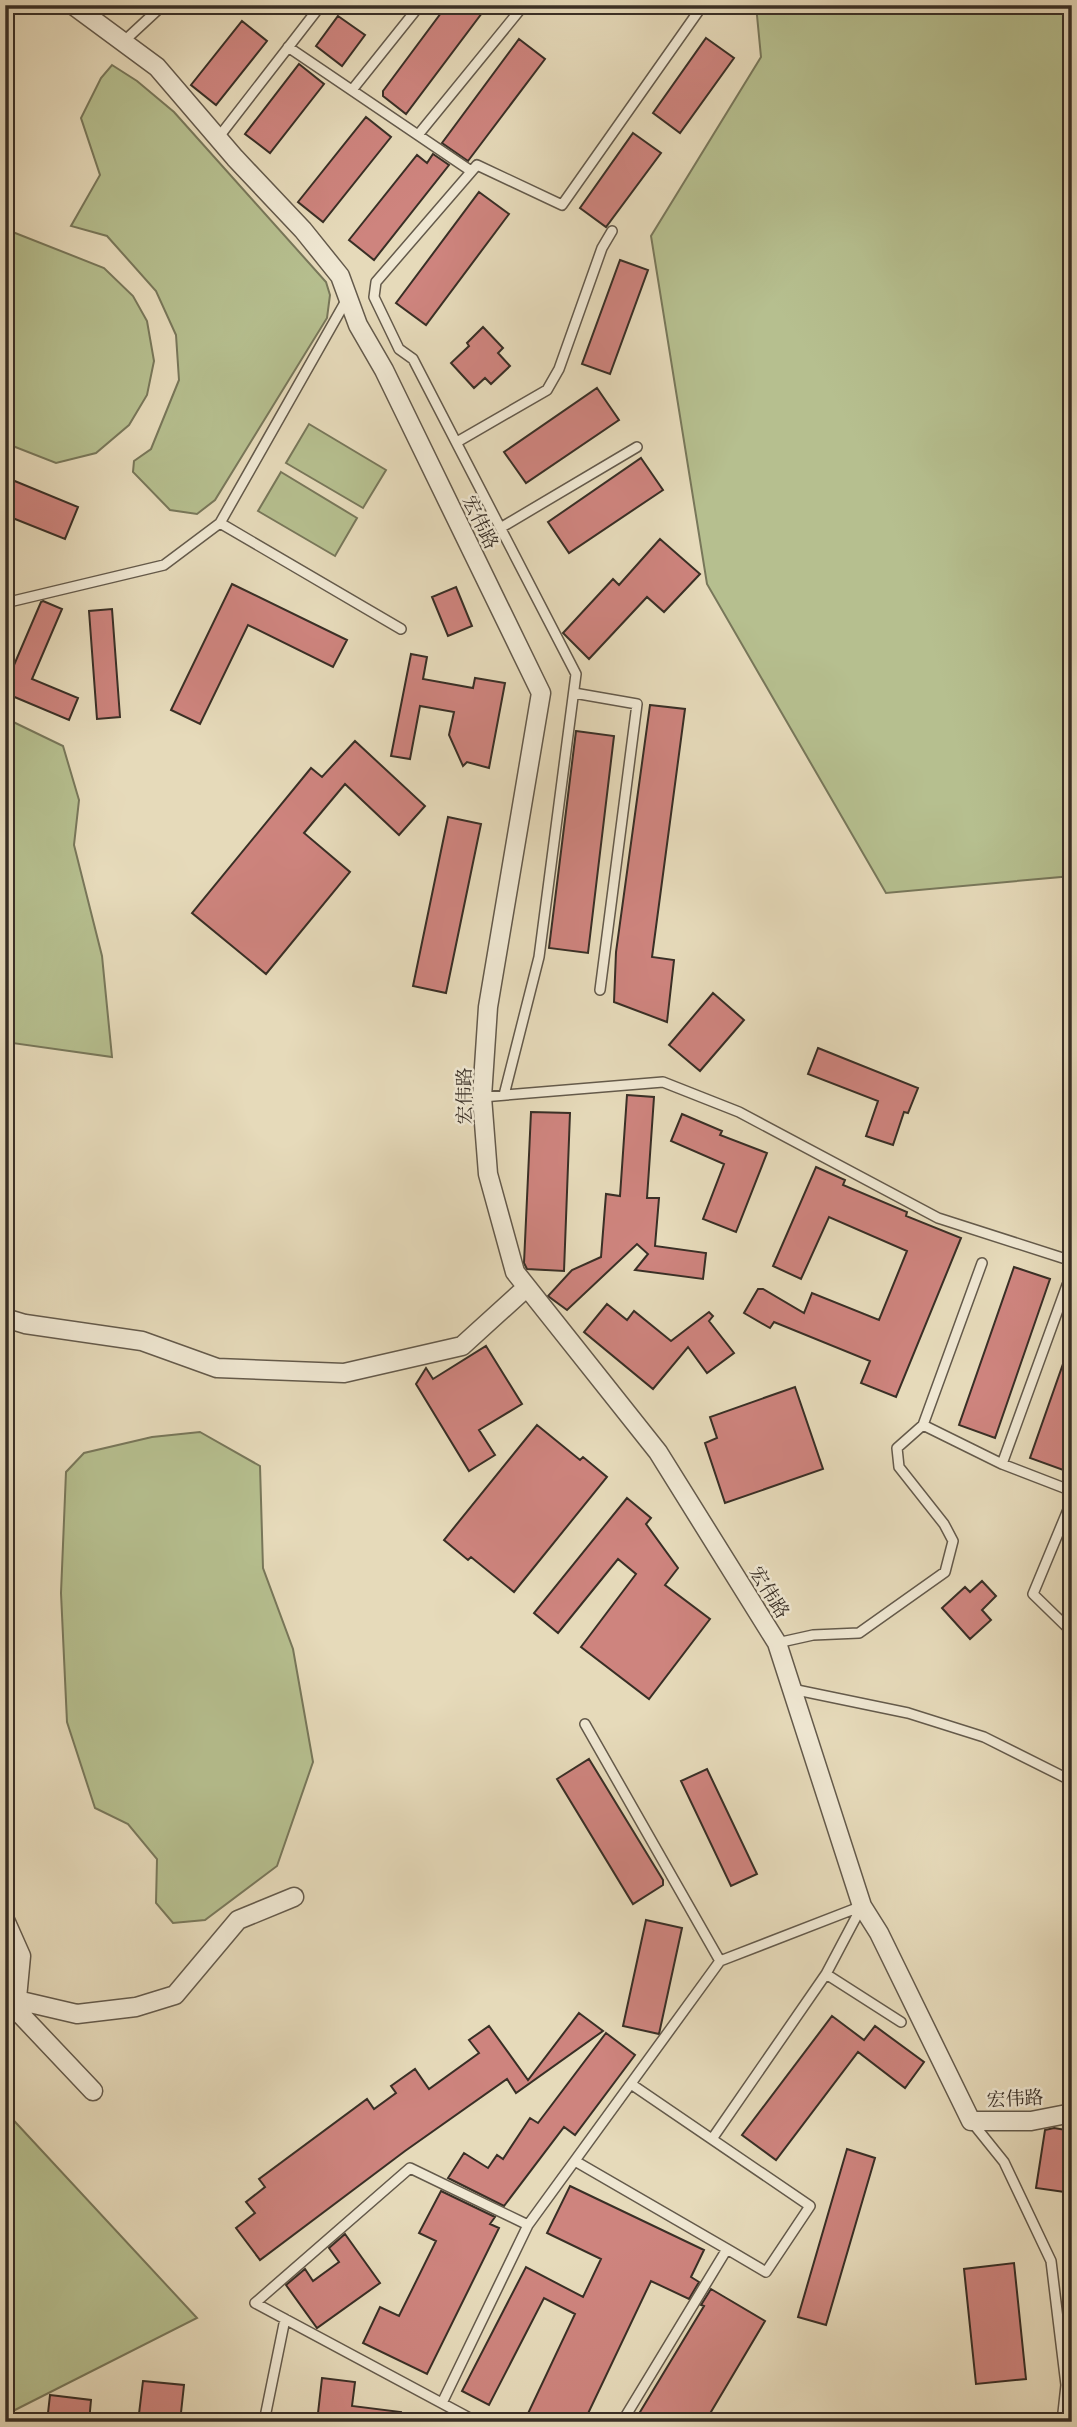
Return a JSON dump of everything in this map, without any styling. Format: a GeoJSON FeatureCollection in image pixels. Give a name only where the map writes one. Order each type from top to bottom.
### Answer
{"type":"FeatureCollection","features":[{"type":"Feature","properties":{"kind":"street","name":"宏伟路"},"geometry":{"type":"LineString","coordinates":[[72,5],[157,67],[303,230],[340,276],[358,325],[384,370],[541,693],[488,1007],[482,1097],[488,1174],[515,1272],[658,1452],[777,1643],[862,1906],[879,1933],[971,2121],[1031,2121],[1072,2113]]}},
{"type":"Feature","properties":{"kind":"street"},"geometry":{"type":"LineString","coordinates":[[5,1318],[25,1324],[142,1341],[218,1368],[344,1373],[461,1346],[527,1287]]}},
{"type":"Feature","properties":{"kind":"street"},"geometry":{"type":"LineString","coordinates":[[13,2002],[77,2014],[136,2007],[175,1995],[239,1920],[294,1897]]}},
{"type":"Feature","properties":{"kind":"street"},"geometry":{"type":"LineString","coordinates":[[5,1920],[21,1955],[13,2002]]}},
{"type":"Feature","properties":{"kind":"street"},"geometry":{"type":"LineString","coordinates":[[13,2002],[93,2091]]}},
{"type":"Feature","properties":{"kind":"lane"},"geometry":{"type":"LineString","coordinates":[[122,43],[163,5]]}},
{"type":"Feature","properties":{"kind":"lane"},"geometry":{"type":"LineString","coordinates":[[218,138],[321,5]]}},
{"type":"Feature","properties":{"kind":"lane"},"geometry":{"type":"LineString","coordinates":[[352,90],[420,5]]}},
{"type":"Feature","properties":{"kind":"lane"},"geometry":{"type":"LineString","coordinates":[[418,135],[524,5]]}},
{"type":"Feature","properties":{"kind":"lane"},"geometry":{"type":"LineString","coordinates":[[503,1095],[539,957],[576,674],[414,359],[399,349],[374,297],[376,282],[477,164],[562,205],[700,9],[694,5]]}},
{"type":"Feature","properties":{"kind":"lane"},"geometry":{"type":"LineString","coordinates":[[288,47],[471,171]]}},
{"type":"Feature","properties":{"kind":"lane"},"geometry":{"type":"LineString","coordinates":[[457,442],[547,390],[559,369],[602,248],[612,231]]}},
{"type":"Feature","properties":{"kind":"lane"},"geometry":{"type":"LineString","coordinates":[[5,603],[164,565],[220,523],[348,298]]}},
{"type":"Feature","properties":{"kind":"lane"},"geometry":{"type":"LineString","coordinates":[[502,527],[637,447]]}},
{"type":"Feature","properties":{"kind":"lane"},"geometry":{"type":"LineString","coordinates":[[220,523],[401,629]]}},
{"type":"Feature","properties":{"kind":"lane"},"geometry":{"type":"LineString","coordinates":[[573,693],[637,704],[600,990]]}},
{"type":"Feature","properties":{"kind":"lane"},"geometry":{"type":"LineString","coordinates":[[482,1097],[663,1082],[739,1112],[938,1218],[1072,1261]]}},
{"type":"Feature","properties":{"kind":"lane"},"geometry":{"type":"LineString","coordinates":[[777,1643],[813,1636],[859,1633],[946,1572],[953,1541],[944,1524],[899,1467],[897,1448],[923,1425],[982,1263]]}},
{"type":"Feature","properties":{"kind":"lane"},"geometry":{"type":"LineString","coordinates":[[1002,1464],[1067,1285]]}},
{"type":"Feature","properties":{"kind":"lane"},"geometry":{"type":"LineString","coordinates":[[923,1425],[1002,1464],[1072,1490]]}},
{"type":"Feature","properties":{"kind":"lane"},"geometry":{"type":"LineString","coordinates":[[1072,1500],[1033,1594],[1072,1632]]}},
{"type":"Feature","properties":{"kind":"lane"},"geometry":{"type":"LineString","coordinates":[[792,1689],[908,1713],[984,1737],[1072,1781]]}},
{"type":"Feature","properties":{"kind":"lane"},"geometry":{"type":"LineString","coordinates":[[584,1724],[720,1961]]}},
{"type":"Feature","properties":{"kind":"lane"},"geometry":{"type":"LineString","coordinates":[[442,2403],[528,2225],[720,1961],[862,1906]]}},
{"type":"Feature","properties":{"kind":"lane"},"geometry":{"type":"LineString","coordinates":[[712,2139],[826,1974],[862,1906]]}},
{"type":"Feature","properties":{"kind":"lane"},"geometry":{"type":"LineString","coordinates":[[826,1974],[901,2022]]}},
{"type":"Feature","properties":{"kind":"lane"},"geometry":{"type":"LineString","coordinates":[[575,2161],[766,2272],[810,2206],[631,2084]]}},
{"type":"Feature","properties":{"kind":"lane"},"geometry":{"type":"LineString","coordinates":[[971,2121],[1004,2162],[1051,2261],[1066,2385],[1062,2422]]}},
{"type":"Feature","properties":{"kind":"lane"},"geometry":{"type":"LineString","coordinates":[[477,2422],[255,2303],[410,2168],[528,2225]]}},
{"type":"Feature","properties":{"kind":"lane"},"geometry":{"type":"LineString","coordinates":[[622,2422],[727,2249]]}},
{"type":"Feature","properties":{"kind":"lane"},"geometry":{"type":"LineString","coordinates":[[264,2422],[285,2319]]}},
{"type":"Feature","properties":{"kind":"green space"},"geometry":{"type":"Polygon","coordinates":[[[756,5],[1072,5],[1072,876],[886,893],[707,584],[651,236],[761,57],[756,5]]]}},
{"type":"Feature","properties":{"kind":"green space"},"geometry":{"type":"Polygon","coordinates":[[[112,65],[137,81],[174,112],[326,282],[330,295],[327,318],[215,500],[197,514],[170,510],[133,472],[134,461],[151,449],[179,380],[176,335],[156,291],[107,236],[71,226],[100,175],[81,118],[101,78],[112,65]]]}},
{"type":"Feature","properties":{"kind":"green space"},"geometry":{"type":"Polygon","coordinates":[[[5,229],[104,268],[133,296],[147,321],[154,361],[147,395],[129,425],[96,453],[56,463],[5,443],[5,229]]]}},
{"type":"Feature","properties":{"kind":"green space"},"geometry":{"type":"Polygon","coordinates":[[[309,424],[386,470],[363,508],[286,463],[309,424]]]}},
{"type":"Feature","properties":{"kind":"green space"},"geometry":{"type":"Polygon","coordinates":[[[281,472],[357,518],[335,556],[258,511],[281,472]]]}},
{"type":"Feature","properties":{"kind":"green space"},"geometry":{"type":"Polygon","coordinates":[[[5,718],[63,746],[79,800],[74,845],[102,956],[112,1057],[5,1042],[5,718]]]}},
{"type":"Feature","properties":{"kind":"green space"},"geometry":{"type":"Polygon","coordinates":[[[200,1432],[260,1466],[263,1568],[293,1649],[313,1762],[277,1866],[205,1920],[173,1923],[156,1903],[157,1859],[128,1824],[95,1808],[67,1722],[61,1593],[66,1472],[84,1453],[152,1437],[200,1432]]]}},
{"type":"Feature","properties":{"kind":"green space"},"geometry":{"type":"Polygon","coordinates":[[[5,2111],[197,2318],[5,2415],[5,2111]]]}},
{"type":"Feature","properties":{"kind":"building"},"geometry":{"type":"Polygon","coordinates":[[[447,5],[488,5],[406,114],[383,96],[383,91],[447,5]]]}},
{"type":"Feature","properties":{"kind":"building"},"geometry":{"type":"Polygon","coordinates":[[[338,16],[365,35],[342,66],[316,46],[338,16]]]}},
{"type":"Feature","properties":{"kind":"building"},"geometry":{"type":"Polygon","coordinates":[[[242,21],[267,41],[216,105],[191,85],[242,21]]]}},
{"type":"Feature","properties":{"kind":"building"},"geometry":{"type":"Polygon","coordinates":[[[706,38],[734,58],[680,133],[653,113],[706,38]]]}},
{"type":"Feature","properties":{"kind":"building"},"geometry":{"type":"Polygon","coordinates":[[[519,39],[545,59],[468,161],[442,143],[519,39]]]}},
{"type":"Feature","properties":{"kind":"building"},"geometry":{"type":"Polygon","coordinates":[[[299,64],[324,84],[270,153],[245,134],[299,64]]]}},
{"type":"Feature","properties":{"kind":"building"},"geometry":{"type":"Polygon","coordinates":[[[366,117],[391,137],[323,222],[298,202],[366,117]]]}},
{"type":"Feature","properties":{"kind":"building"},"geometry":{"type":"Polygon","coordinates":[[[633,133],[661,153],[606,227],[580,208],[633,133]]]}},
{"type":"Feature","properties":{"kind":"building"},"geometry":{"type":"Polygon","coordinates":[[[433,154],[449,165],[374,260],[349,240],[417,155],[427,163],[433,154]]]}},
{"type":"Feature","properties":{"kind":"building"},"geometry":{"type":"Polygon","coordinates":[[[479,192],[509,214],[426,325],[396,303],[479,192]]]}},
{"type":"Feature","properties":{"kind":"building"},"geometry":{"type":"Polygon","coordinates":[[[620,260],[648,270],[610,374],[582,364],[620,260]]]}},
{"type":"Feature","properties":{"kind":"building"},"geometry":{"type":"Polygon","coordinates":[[[483,327],[503,348],[498,353],[510,366],[491,384],[485,378],[474,388],[451,363],[469,346],[467,343],[483,327]]]}},
{"type":"Feature","properties":{"kind":"building"},"geometry":{"type":"Polygon","coordinates":[[[597,388],[619,420],[526,483],[504,452],[597,388]]]}},
{"type":"Feature","properties":{"kind":"building"},"geometry":{"type":"Polygon","coordinates":[[[641,458],[663,490],[569,553],[548,522],[641,458]]]}},
{"type":"Feature","properties":{"kind":"building"},"geometry":{"type":"Polygon","coordinates":[[[5,477],[78,507],[65,539],[5,515],[5,477]]]}},
{"type":"Feature","properties":{"kind":"building"},"geometry":{"type":"Polygon","coordinates":[[[660,539],[700,574],[664,612],[647,597],[589,659],[563,633],[613,579],[619,585],[660,539]]]}},
{"type":"Feature","properties":{"kind":"building"},"geometry":{"type":"Polygon","coordinates":[[[232,584],[347,640],[333,667],[248,625],[200,724],[171,710],[232,584]]]}},
{"type":"Feature","properties":{"kind":"building"},"geometry":{"type":"Polygon","coordinates":[[[456,587],[472,626],[448,636],[432,597],[456,587]]]}},
{"type":"Feature","properties":{"kind":"building"},"geometry":{"type":"Polygon","coordinates":[[[43,601],[62,609],[32,679],[78,698],[69,720],[5,693],[5,686],[43,601]]]}},
{"type":"Feature","properties":{"kind":"building"},"geometry":{"type":"Polygon","coordinates":[[[112,609],[120,717],[97,719],[89,611],[112,609]]]}},
{"type":"Feature","properties":{"kind":"building"},"geometry":{"type":"Polygon","coordinates":[[[411,654],[427,657],[423,679],[473,688],[475,678],[505,683],[489,768],[467,762],[463,766],[449,735],[454,712],[420,706],[410,759],[391,756],[411,654]]]}},
{"type":"Feature","properties":{"kind":"building"},"geometry":{"type":"Polygon","coordinates":[[[650,705],[685,709],[652,957],[674,960],[667,1022],[614,1002],[616,952],[650,705]]]}},
{"type":"Feature","properties":{"kind":"building"},"geometry":{"type":"Polygon","coordinates":[[[576,731],[614,736],[588,953],[549,948],[576,731]]]}},
{"type":"Feature","properties":{"kind":"building"},"geometry":{"type":"Polygon","coordinates":[[[355,741],[425,806],[399,835],[345,784],[304,833],[350,872],[266,974],[192,913],[311,768],[322,777],[355,741]]]}},
{"type":"Feature","properties":{"kind":"building"},"geometry":{"type":"Polygon","coordinates":[[[448,817],[481,824],[446,993],[413,986],[448,817]]]}},
{"type":"Feature","properties":{"kind":"building"},"geometry":{"type":"Polygon","coordinates":[[[713,993],[744,1020],[700,1071],[669,1045],[713,993]]]}},
{"type":"Feature","properties":{"kind":"building"},"geometry":{"type":"Polygon","coordinates":[[[818,1048],[918,1088],[908,1113],[904,1112],[893,1145],[866,1136],[878,1101],[808,1074],[818,1048]]]}},
{"type":"Feature","properties":{"kind":"building"},"geometry":{"type":"Polygon","coordinates":[[[627,1095],[654,1097],[647,1198],[659,1198],[655,1246],[706,1253],[703,1279],[635,1270],[648,1254],[637,1244],[567,1310],[548,1296],[572,1270],[601,1257],[606,1194],[620,1196],[627,1095]]]}},
{"type":"Feature","properties":{"kind":"building"},"geometry":{"type":"Polygon","coordinates":[[[531,1112],[570,1113],[564,1271],[527,1269],[524,1263],[531,1112]]]}},
{"type":"Feature","properties":{"kind":"building"},"geometry":{"type":"Polygon","coordinates":[[[682,1114],[722,1131],[720,1135],[767,1153],[736,1232],[703,1219],[724,1164],[671,1141],[682,1114]]]}},
{"type":"Feature","properties":{"kind":"building"},"geometry":{"type":"Polygon","coordinates":[[[816,1167],[845,1180],[843,1185],[907,1212],[906,1216],[961,1238],[896,1397],[861,1383],[870,1361],[774,1322],[770,1328],[744,1313],[758,1289],[763,1289],[804,1313],[812,1293],[879,1320],[907,1251],[829,1217],[801,1279],[773,1266],[816,1167]]]}},
{"type":"Feature","properties":{"kind":"building"},"geometry":{"type":"Polygon","coordinates":[[[1014,1267],[1050,1279],[995,1438],[959,1425],[1014,1267]]]}},
{"type":"Feature","properties":{"kind":"building"},"geometry":{"type":"Polygon","coordinates":[[[607,1304],[627,1320],[634,1311],[671,1341],[709,1312],[713,1316],[709,1321],[734,1353],[707,1373],[688,1347],[653,1389],[584,1332],[607,1304]]]}},
{"type":"Feature","properties":{"kind":"building"},"geometry":{"type":"Polygon","coordinates":[[[1070,1344],[1072,1454],[1066,1471],[1030,1458],[1070,1344]]]}},
{"type":"Feature","properties":{"kind":"building"},"geometry":{"type":"Polygon","coordinates":[[[486,1346],[522,1404],[479,1430],[495,1455],[469,1471],[416,1384],[426,1368],[433,1379],[486,1346]]]}},
{"type":"Feature","properties":{"kind":"building"},"geometry":{"type":"Polygon","coordinates":[[[795,1387],[823,1469],[725,1503],[705,1443],[717,1438],[710,1417],[795,1387]]]}},
{"type":"Feature","properties":{"kind":"building"},"geometry":{"type":"Polygon","coordinates":[[[537,1425],[580,1460],[583,1457],[607,1477],[514,1592],[471,1557],[468,1560],[444,1540],[537,1425]]]}},
{"type":"Feature","properties":{"kind":"building"},"geometry":{"type":"Polygon","coordinates":[[[627,1498],[651,1518],[646,1524],[678,1568],[665,1585],[710,1619],[649,1699],[581,1647],[636,1574],[618,1559],[558,1633],[534,1613],[627,1498]]]}},
{"type":"Feature","properties":{"kind":"building"},"geometry":{"type":"Polygon","coordinates":[[[982,1581],[996,1596],[982,1610],[991,1620],[970,1639],[942,1608],[965,1587],[970,1592],[982,1581]]]}},
{"type":"Feature","properties":{"kind":"building"},"geometry":{"type":"Polygon","coordinates":[[[589,1759],[663,1880],[663,1885],[633,1904],[557,1779],[589,1759]]]}},
{"type":"Feature","properties":{"kind":"building"},"geometry":{"type":"Polygon","coordinates":[[[707,1769],[757,1874],[731,1886],[681,1781],[707,1769]]]}},
{"type":"Feature","properties":{"kind":"building"},"geometry":{"type":"Polygon","coordinates":[[[646,1920],[682,1928],[659,2034],[623,2026],[646,1920]]]}},
{"type":"Feature","properties":{"kind":"building"},"geometry":{"type":"Polygon","coordinates":[[[579,2013],[603,2031],[516,2093],[507,2079],[405,2151],[260,2260],[236,2228],[255,2213],[246,2202],[265,2187],[259,2179],[367,2099],[374,2109],[396,2093],[391,2086],[415,2069],[429,2089],[479,2053],[469,2040],[489,2026],[528,2080],[579,2013]]]}},
{"type":"Feature","properties":{"kind":"building"},"geometry":{"type":"Polygon","coordinates":[[[832,2016],[864,2040],[875,2026],[924,2062],[905,2088],[858,2052],[776,2160],[742,2135],[832,2016]]]}},
{"type":"Feature","properties":{"kind":"building"},"geometry":{"type":"Polygon","coordinates":[[[606,2033],[635,2055],[575,2135],[564,2127],[504,2206],[448,2178],[464,2153],[488,2168],[497,2155],[503,2159],[530,2118],[538,2123],[606,2033]]]}},
{"type":"Feature","properties":{"kind":"building"},"geometry":{"type":"Polygon","coordinates":[[[1054,2128],[1072,2131],[1072,2193],[1036,2188],[1045,2130],[1054,2128]]]}},
{"type":"Feature","properties":{"kind":"building"},"geometry":{"type":"Polygon","coordinates":[[[847,2149],[875,2158],[826,2325],[798,2317],[847,2149]]]}},
{"type":"Feature","properties":{"kind":"building"},"geometry":{"type":"Polygon","coordinates":[[[570,2186],[704,2250],[691,2277],[699,2282],[689,2299],[651,2281],[584,2422],[524,2422],[575,2314],[544,2298],[489,2405],[462,2391],[526,2267],[583,2297],[601,2259],[547,2233],[570,2186]]]}},
{"type":"Feature","properties":{"kind":"building"},"geometry":{"type":"Polygon","coordinates":[[[441,2191],[495,2217],[490,2224],[499,2228],[427,2374],[363,2343],[380,2307],[399,2316],[436,2241],[419,2233],[441,2191]]]}},
{"type":"Feature","properties":{"kind":"building"},"geometry":{"type":"Polygon","coordinates":[[[345,2234],[380,2283],[317,2328],[286,2285],[305,2269],[313,2281],[339,2262],[329,2248],[345,2234]]]}},
{"type":"Feature","properties":{"kind":"building"},"geometry":{"type":"Polygon","coordinates":[[[1014,2263],[1026,2379],[976,2384],[964,2269],[1014,2263]]]}},
{"type":"Feature","properties":{"kind":"building"},"geometry":{"type":"Polygon","coordinates":[[[711,2289],[765,2321],[705,2422],[634,2422],[704,2306],[701,2305],[711,2289]]]}},
{"type":"Feature","properties":{"kind":"building"},"geometry":{"type":"Polygon","coordinates":[[[322,2378],[355,2382],[352,2406],[401,2412],[400,2422],[317,2422],[322,2378]]]}},
{"type":"Feature","properties":{"kind":"building"},"geometry":{"type":"Polygon","coordinates":[[[143,2381],[184,2385],[180,2422],[138,2422],[143,2381]]]}},
{"type":"Feature","properties":{"kind":"building"},"geometry":{"type":"Polygon","coordinates":[[[50,2395],[91,2400],[89,2422],[47,2422],[50,2395]]]}}]}
